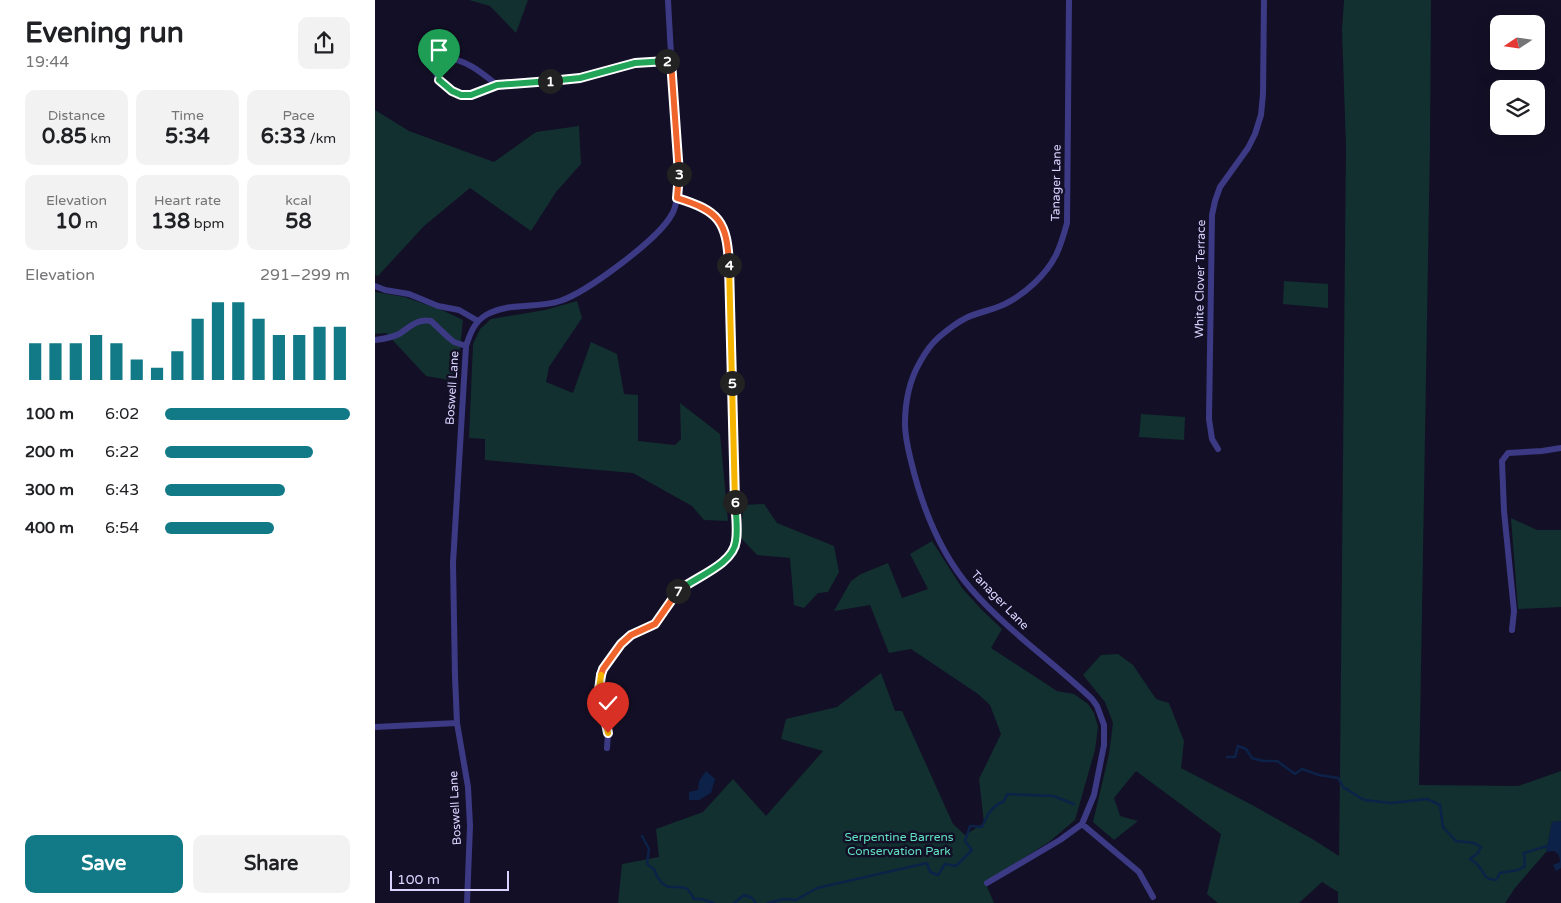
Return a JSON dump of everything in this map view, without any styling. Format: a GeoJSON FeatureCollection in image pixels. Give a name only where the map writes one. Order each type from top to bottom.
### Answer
{"type":"FeatureCollection","features":[{"type":"Feature","properties":{"kind":"street"},"geometry":{"type":"LineString","coordinates":[[375,286],[385,290],[409,294],[439,306],[459,310],[478,321],[496,310],[543,305],[579,293],[610,272],[652,239],[672,214],[677,198],[680,169],[668,0]]}},
{"type":"Feature","properties":{"kind":"street","name":"Tanager Lane"},"geometry":{"type":"LineString","coordinates":[[1069,0],[1067,223],[1061,243],[1055,257],[1043,274],[1027,290],[1005,304],[966,318],[937,338],[917,367],[908,388],[905,425],[907,448],[919,492],[932,527],[956,569],[971,589],[1009,627],[1076,684],[1097,706],[1104,726],[1104,745],[1094,795],[1082,824]]}},
{"type":"Feature","properties":{"kind":"street","name":"White Clover Terrace"},"geometry":{"type":"LineString","coordinates":[[1218,449],[1212,439],[1209,419],[1212,215],[1220,188],[1248,148],[1261,115],[1264,0]]}},
{"type":"Feature","properties":{"kind":"street"},"geometry":{"type":"LineString","coordinates":[[497,85],[475,68],[460,61],[445,58],[437,66],[437,77],[443,84],[461,95],[471,95],[497,85],[580,78],[635,63],[671,61]]}},
{"type":"Feature","properties":{"kind":"street"},"geometry":{"type":"LineString","coordinates":[[607,748],[608,733],[599,690],[602,671],[607,661],[626,638],[655,624],[677,592],[725,560],[735,547],[737,540],[729,270],[726,236],[722,226],[711,213],[697,205],[677,198]]}},
{"type":"Feature","properties":{"kind":"street"},"geometry":{"type":"LineString","coordinates":[[375,340],[398,335],[409,326],[427,320],[431,321],[454,342],[466,346]]}},
{"type":"Feature","properties":{"kind":"street","name":"Boswell Lane"},"geometry":{"type":"LineString","coordinates":[[467,903],[470,826],[468,788],[457,723],[453,563],[466,346],[478,321]]}},
{"type":"Feature","properties":{"kind":"street"},"geometry":{"type":"LineString","coordinates":[[1512,630],[1514,611],[1502,461],[1508,453],[1561,448]]}},
{"type":"Feature","properties":{"kind":"street"},"geometry":{"type":"LineString","coordinates":[[375,728],[457,723]]}},
{"type":"Feature","properties":{"kind":"street"},"geometry":{"type":"LineString","coordinates":[[987,883],[1060,840],[1082,824],[1139,872],[1153,897]]}},
{"type":"Feature","properties":{"kind":"green space"},"geometry":{"type":"Polygon","coordinates":[[[469,0],[528,0],[516,33],[490,6],[469,0]]]}},
{"type":"Feature","properties":{"kind":"green space"},"geometry":{"type":"Polygon","coordinates":[[[1344,0],[1431,0],[1419,785],[1518,786],[1561,771],[1561,821],[1552,822],[1546,852],[1515,888],[1505,903],[1338,903],[1338,892],[1322,882],[1299,903],[1218,903],[1207,894],[1221,834],[1136,771],[1114,798],[1120,816],[1138,821],[1114,840],[1093,822],[1109,754],[1113,723],[1105,702],[1083,675],[1101,655],[1118,654],[1133,665],[1156,699],[1169,703],[1184,741],[1181,768],[1254,806],[1339,856],[1346,146],[1342,30],[1344,0]]]}},
{"type":"Feature","properties":{"kind":"green space"},"geometry":{"type":"Polygon","coordinates":[[[375,110],[409,131],[494,162],[536,132],[579,126],[581,164],[556,192],[531,231],[470,188],[424,226],[378,276],[375,275],[375,110]]]}},
{"type":"Feature","properties":{"kind":"green space"},"geometry":{"type":"Polygon","coordinates":[[[1284,281],[1328,284],[1328,308],[1283,304],[1284,281]]]}},
{"type":"Feature","properties":{"kind":"green space"},"geometry":{"type":"Polygon","coordinates":[[[375,292],[405,297],[463,320],[455,381],[426,376],[386,333],[375,334],[375,292]]]}},
{"type":"Feature","properties":{"kind":"green space"},"geometry":{"type":"Polygon","coordinates":[[[577,301],[582,318],[549,367],[546,382],[573,393],[591,342],[617,354],[624,394],[638,395],[638,441],[675,445],[681,439],[680,403],[720,434],[728,521],[704,520],[692,506],[633,473],[485,460],[485,439],[469,438],[473,344],[480,329],[491,319],[545,310],[577,301]]]}},
{"type":"Feature","properties":{"kind":"green space"},"geometry":{"type":"Polygon","coordinates":[[[1141,414],[1185,417],[1184,440],[1139,437],[1141,414]]]}},
{"type":"Feature","properties":{"kind":"green space"},"geometry":{"type":"Polygon","coordinates":[[[764,504],[777,523],[834,546],[839,572],[828,592],[818,593],[804,608],[794,605],[790,558],[757,555],[740,537],[744,505],[764,504]]]}},
{"type":"Feature","properties":{"kind":"green space"},"geometry":{"type":"Polygon","coordinates":[[[1511,518],[1537,530],[1561,530],[1561,607],[1518,609],[1511,518]]]}},
{"type":"Feature","properties":{"kind":"green space","name":"Serpentine Barrens Conservation Park"},"geometry":{"type":"Polygon","coordinates":[[[932,541],[962,588],[1002,629],[991,648],[1057,691],[1074,694],[1088,704],[1094,713],[1098,727],[1095,750],[1075,820],[1049,842],[985,882],[994,903],[618,903],[622,864],[659,857],[656,829],[703,812],[733,779],[766,816],[823,751],[781,739],[786,719],[837,707],[881,673],[895,711],[902,711],[953,824],[965,835],[984,823],[979,779],[1001,734],[990,705],[978,694],[911,649],[889,653],[870,605],[834,611],[851,581],[861,574],[888,563],[902,598],[928,589],[910,554],[932,541]]]}},
{"type":"Feature","properties":{"kind":"water"},"geometry":{"type":"Polygon","coordinates":[[[706,771],[715,779],[711,793],[699,800],[689,800],[689,792],[698,790],[699,781],[706,771]]]}},
{"type":"Feature","properties":{"kind":"water"},"geometry":{"type":"Polygon","coordinates":[[[1561,821],[1561,868],[1556,871],[1553,865],[1560,862],[1559,855],[1554,851],[1546,852],[1552,822],[1561,821]]]}},
{"type":"Feature","properties":{"kind":"waterway"},"geometry":{"type":"LineString","coordinates":[[1227,757],[1235,757],[1238,746],[1246,749],[1252,758],[1263,761],[1277,761],[1295,774],[1302,769],[1319,775],[1338,778],[1343,787],[1364,800],[1391,803],[1427,799],[1440,805],[1443,827],[1456,841],[1474,843],[1481,847],[1478,853],[1470,859],[1478,865],[1485,876],[1496,880],[1500,873],[1518,870],[1525,866],[1524,853],[1547,846]]}},
{"type":"Feature","properties":{"kind":"waterway"},"geometry":{"type":"LineString","coordinates":[[768,903],[784,899],[796,900],[817,888],[927,863],[930,872],[938,875],[945,864],[956,866],[972,850],[965,841],[970,826],[982,827],[990,811],[1004,801],[1007,794],[1053,796],[1074,804]]}},
{"type":"Feature","properties":{"kind":"waterway"},"geometry":{"type":"LineString","coordinates":[[642,836],[649,849],[647,864],[654,869],[663,884],[669,887],[685,888],[694,899],[714,903]]}},
{"type":"Feature","properties":{"kind":"waterway"},"geometry":{"type":"LineString","coordinates":[[734,903],[744,895],[752,898],[756,903]]}},
{"type":"Feature","properties":{"kind":"route"},"geometry":{"type":"LineString","coordinates":[[439,80],[452,91],[461,95],[471,95],[497,85],[580,78],[635,63],[671,61],[680,169],[677,198],[705,208],[717,219],[726,236],[737,540],[735,547],[725,560],[712,570],[682,587],[655,624],[626,638],[613,654],[603,669],[599,690],[608,733]]}}]}
